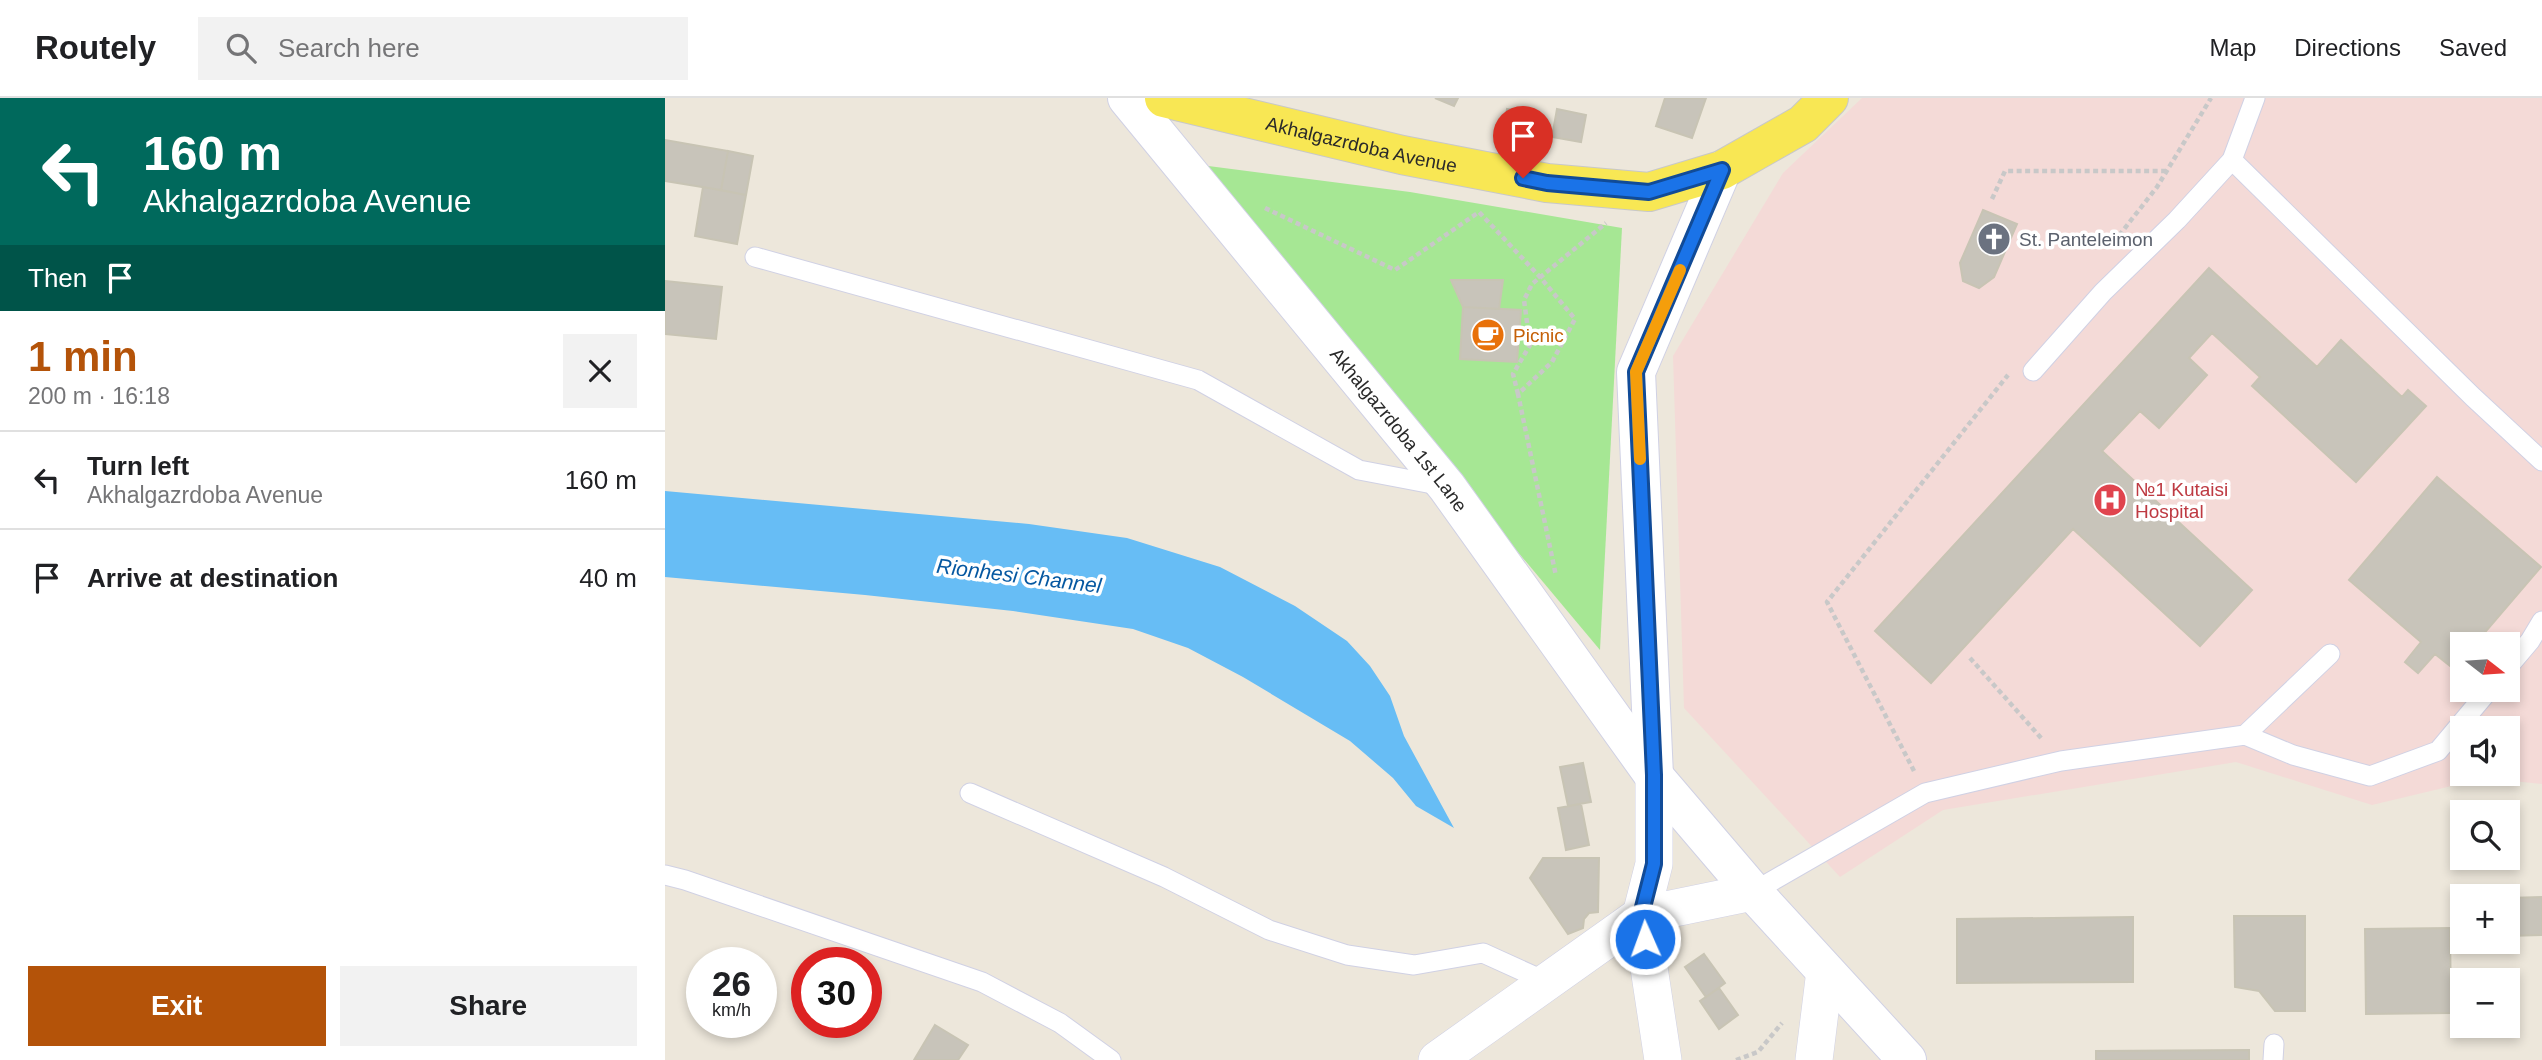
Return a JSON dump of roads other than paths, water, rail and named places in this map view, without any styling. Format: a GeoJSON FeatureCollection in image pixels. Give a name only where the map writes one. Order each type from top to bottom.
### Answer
{"type":"FeatureCollection","features":[{"type":"Feature","properties":{"kind":"main road","name":"Akhalgazrdoba Avenue"},"geometry":{"type":"LineString","coordinates":[[1164,98],[1402,155],[1547,183],[1649,192],[1722,170],[1803,124],[1829,98]]}},
{"type":"Feature","properties":{"kind":"street","name":"Akhalgazrdoba 1st Lane"},"geometry":{"type":"LineString","coordinates":[[1127,98],[1447,486],[1654,775],[1753,892],[1907,1060]]}},
{"type":"Feature","properties":{"kind":"street"},"geometry":{"type":"LineString","coordinates":[[1664,1060],[1641,915],[1654,864],[1654,775],[1636,372],[1722,170]]}},
{"type":"Feature","properties":{"kind":"street"},"geometry":{"type":"LineString","coordinates":[[1438,1060],[1641,915],[1753,892]]}},
{"type":"Feature","properties":{"kind":"street"},"geometry":{"type":"LineString","coordinates":[[1814,1060],[1825,971]]}},
{"type":"Feature","properties":{"kind":"lane"},"geometry":{"type":"LineString","coordinates":[[2033,371],[2103,292],[2177,220],[2232,160],[2255,98]]}},
{"type":"Feature","properties":{"kind":"lane"},"geometry":{"type":"LineString","coordinates":[[2232,160],[2473,397],[2542,461]]}},
{"type":"Feature","properties":{"kind":"lane"},"geometry":{"type":"LineString","coordinates":[[755,257],[1198,380],[1359,470],[1447,486]]}},
{"type":"Feature","properties":{"kind":"lane"},"geometry":{"type":"LineString","coordinates":[[2520,653],[2542,621]]}},
{"type":"Feature","properties":{"kind":"lane"},"geometry":{"type":"LineString","coordinates":[[2245,735],[2330,654]]}},
{"type":"Feature","properties":{"kind":"lane"},"geometry":{"type":"LineString","coordinates":[[1753,892],[1925,793],[2061,761],[2245,735],[2293,755],[2370,776],[2438,751],[2479,702]]}},
{"type":"Feature","properties":{"kind":"lane"},"geometry":{"type":"LineString","coordinates":[[969,793],[1164,877],[1269,930],[1347,955],[1414,965],[1483,953],[1547,982]]}},
{"type":"Feature","properties":{"kind":"lane"},"geometry":{"type":"LineString","coordinates":[[665,876],[685,880],[982,982],[1060,1023],[1111,1060]]}},
{"type":"Feature","properties":{"kind":"water","name":"Rionhesi Channel"},"geometry":{"type":"Polygon","coordinates":[[[665,491],[1029,524],[1127,538],[1220,567],[1295,606],[1347,641],[1370,666],[1390,696],[1404,736],[1454,828],[1416,806],[1393,778],[1350,741],[1243,677],[1188,648],[1133,629],[1013,611],[665,577],[665,491]]]}},
{"type":"Feature","properties":{"kind":"place","name":"St. Panteleimon"},"geometry":{"type":"Point","coordinates":[1994,239]}},
{"type":"Feature","properties":{"kind":"place","name":"Picnic"},"geometry":{"type":"Point","coordinates":[1488,335]}},
{"type":"Feature","properties":{"kind":"place","name":"№1 Kutaisi Hospital"},"geometry":{"type":"Point","coordinates":[2110,500]}}]}
